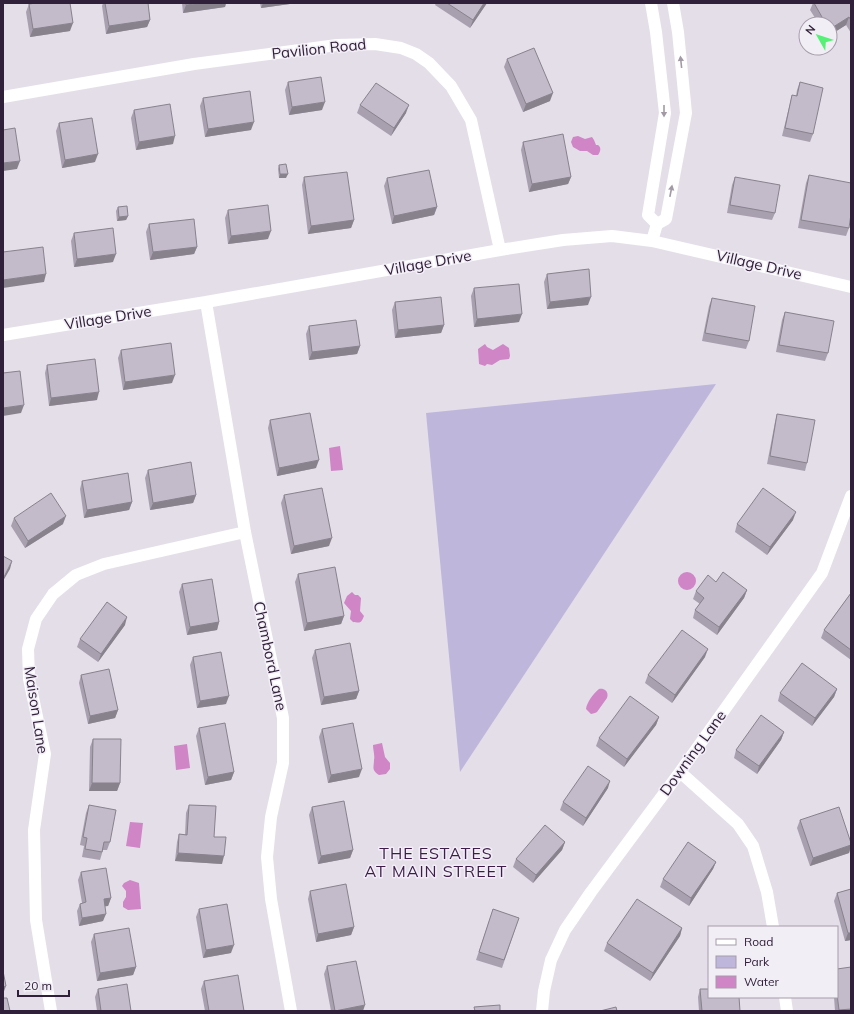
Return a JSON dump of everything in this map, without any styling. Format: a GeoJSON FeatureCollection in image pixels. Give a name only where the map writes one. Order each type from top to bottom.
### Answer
{"type":"FeatureCollection","features":[{"type":"Feature","properties":{"kind":"street"},"geometry":{"type":"LineString","coordinates":[[651,3],[656,32],[664,113],[648,215],[657,224]]}},
{"type":"Feature","properties":{"kind":"street"},"geometry":{"type":"LineString","coordinates":[[652,241],[657,224],[666,219],[686,113],[678,32],[673,3]]}},
{"type":"Feature","properties":{"kind":"street","name":"Pavilion Road"},"geometry":{"type":"LineString","coordinates":[[3,97],[194,64],[337,44],[375,44],[401,48],[416,54],[429,63],[451,86],[471,120],[500,250]]}},
{"type":"Feature","properties":{"kind":"street","name":"Village Drive"},"geometry":{"type":"LineString","coordinates":[[3,335],[206,302],[500,250],[563,240],[612,236],[652,241],[851,287]]}},
{"type":"Feature","properties":{"kind":"street","name":"Chambord Lane"},"geometry":{"type":"LineString","coordinates":[[206,302],[245,532],[283,718],[283,763],[271,817],[267,857],[271,899],[291,1011]]}},
{"type":"Feature","properties":{"kind":"street","name":"Downing Lane"},"geometry":{"type":"LineString","coordinates":[[542,1011],[544,991],[551,960],[565,930],[822,573],[851,496]]}},
{"type":"Feature","properties":{"kind":"street","name":"Maison Lane"},"geometry":{"type":"LineString","coordinates":[[51,1011],[36,920],[34,830],[44,754],[29,679],[28,649],[36,619],[53,594],[76,575],[104,564],[245,532]]}},
{"type":"Feature","properties":{"kind":"street"},"geometry":{"type":"LineString","coordinates":[[680,772],[738,824],[753,846],[767,892],[773,926]]}},
{"type":"Feature","properties":{"kind":"street"},"geometry":{"type":"LineString","coordinates":[[785,998],[787,1011]]}},
{"type":"Feature","properties":{"kind":"green space"},"geometry":{"type":"Polygon","coordinates":[[[716,384],[460,772],[426,413],[716,384]]]}},
{"type":"Feature","properties":{"kind":"water"},"geometry":{"type":"Polygon","coordinates":[[[578,136],[585,139],[592,137],[596,145],[600,147],[598,155],[593,155],[587,151],[580,151],[573,147],[571,142],[573,137],[578,136]]]}},
{"type":"Feature","properties":{"kind":"water"},"geometry":{"type":"Polygon","coordinates":[[[485,344],[493,350],[503,344],[509,348],[509,359],[500,360],[492,365],[487,364],[485,366],[479,364],[478,349],[485,344]]]}},
{"type":"Feature","properties":{"kind":"water"},"geometry":{"type":"Polygon","coordinates":[[[340,446],[343,470],[331,471],[329,448],[340,446]]]}},
{"type":"Feature","properties":{"kind":"water"},"geometry":{"type":"Polygon","coordinates":[[[687,572],[693,575],[696,581],[693,587],[687,590],[681,587],[678,581],[681,575],[687,572]]]}},
{"type":"Feature","properties":{"kind":"water"},"geometry":{"type":"Polygon","coordinates":[[[352,592],[361,598],[360,611],[364,616],[359,622],[353,622],[350,619],[351,611],[344,603],[347,596],[352,592]]]}},
{"type":"Feature","properties":{"kind":"water"},"geometry":{"type":"Polygon","coordinates":[[[599,689],[606,691],[607,698],[597,712],[591,714],[586,709],[591,698],[599,689]]]}},
{"type":"Feature","properties":{"kind":"water"},"geometry":{"type":"Polygon","coordinates":[[[382,743],[385,757],[390,763],[390,769],[386,774],[379,775],[375,772],[374,768],[373,745],[382,743]]]}},
{"type":"Feature","properties":{"kind":"water"},"geometry":{"type":"Polygon","coordinates":[[[187,744],[190,768],[176,770],[174,746],[187,744]]]}},
{"type":"Feature","properties":{"kind":"water"},"geometry":{"type":"Polygon","coordinates":[[[130,822],[143,823],[140,848],[126,846],[130,822]]]}},
{"type":"Feature","properties":{"kind":"water"},"geometry":{"type":"Polygon","coordinates":[[[130,880],[139,883],[141,909],[128,910],[123,907],[126,891],[122,886],[130,880]]]}},
{"type":"Feature","properties":{"kind":"building"},"geometry":{"type":"Polygon","coordinates":[[[70,3],[73,23],[33,29],[29,4],[70,3]]]}},
{"type":"Feature","properties":{"kind":"building"},"geometry":{"type":"Polygon","coordinates":[[[105,3],[148,3],[150,20],[109,26],[105,3]]]}},
{"type":"Feature","properties":{"kind":"building"},"geometry":{"type":"Polygon","coordinates":[[[186,3],[203,3],[186,5],[186,3]]]}},
{"type":"Feature","properties":{"kind":"building"},"geometry":{"type":"Polygon","coordinates":[[[447,3],[484,3],[473,20],[447,3]]]}},
{"type":"Feature","properties":{"kind":"building"},"geometry":{"type":"Polygon","coordinates":[[[814,3],[851,3],[851,20],[849,17],[838,24],[838,16],[821,16],[814,3]]]}},
{"type":"Feature","properties":{"kind":"building"},"geometry":{"type":"Polygon","coordinates":[[[534,48],[553,93],[526,104],[507,59],[534,48]]]}},
{"type":"Feature","properties":{"kind":"building"},"geometry":{"type":"Polygon","coordinates":[[[321,77],[325,102],[292,107],[288,82],[321,77]]]}},
{"type":"Feature","properties":{"kind":"building"},"geometry":{"type":"Polygon","coordinates":[[[800,82],[823,88],[813,134],[785,128],[792,95],[797,96],[800,82]]]}},
{"type":"Feature","properties":{"kind":"building"},"geometry":{"type":"Polygon","coordinates":[[[376,83],[409,105],[394,128],[360,105],[376,83]]]}},
{"type":"Feature","properties":{"kind":"building"},"geometry":{"type":"Polygon","coordinates":[[[250,91],[254,122],[208,129],[203,98],[250,91]]]}},
{"type":"Feature","properties":{"kind":"building"},"geometry":{"type":"Polygon","coordinates":[[[170,104],[175,136],[139,142],[134,110],[170,104]]]}},
{"type":"Feature","properties":{"kind":"building"},"geometry":{"type":"Polygon","coordinates":[[[92,118],[98,154],[65,160],[59,123],[92,118]]]}},
{"type":"Feature","properties":{"kind":"building"},"geometry":{"type":"Polygon","coordinates":[[[15,128],[20,161],[3,163],[3,130],[15,128]]]}},
{"type":"Feature","properties":{"kind":"building"},"geometry":{"type":"Polygon","coordinates":[[[563,134],[571,177],[532,184],[523,142],[563,134]]]}},
{"type":"Feature","properties":{"kind":"building"},"geometry":{"type":"Polygon","coordinates":[[[286,164],[288,174],[280,174],[279,165],[286,164]]]}},
{"type":"Feature","properties":{"kind":"building"},"geometry":{"type":"Polygon","coordinates":[[[429,170],[437,207],[394,216],[387,178],[429,170]]]}},
{"type":"Feature","properties":{"kind":"building"},"geometry":{"type":"Polygon","coordinates":[[[347,172],[354,220],[311,226],[304,177],[347,172]]]}},
{"type":"Feature","properties":{"kind":"building"},"geometry":{"type":"Polygon","coordinates":[[[809,175],[851,183],[851,214],[849,228],[801,220],[809,175]]]}},
{"type":"Feature","properties":{"kind":"building"},"geometry":{"type":"Polygon","coordinates":[[[735,177],[780,185],[775,213],[730,205],[735,177]]]}},
{"type":"Feature","properties":{"kind":"building"},"geometry":{"type":"Polygon","coordinates":[[[268,205],[271,231],[231,236],[228,210],[268,205]]]}},
{"type":"Feature","properties":{"kind":"building"},"geometry":{"type":"Polygon","coordinates":[[[127,206],[128,216],[119,217],[118,207],[127,206]]]}},
{"type":"Feature","properties":{"kind":"building"},"geometry":{"type":"Polygon","coordinates":[[[194,219],[197,247],[153,252],[149,224],[194,219]]]}},
{"type":"Feature","properties":{"kind":"building"},"geometry":{"type":"Polygon","coordinates":[[[113,228],[116,254],[77,259],[74,233],[113,228]]]}},
{"type":"Feature","properties":{"kind":"building"},"geometry":{"type":"Polygon","coordinates":[[[43,247],[46,274],[3,280],[3,252],[43,247]]]}},
{"type":"Feature","properties":{"kind":"building"},"geometry":{"type":"Polygon","coordinates":[[[589,269],[591,297],[550,302],[547,274],[589,269]]]}},
{"type":"Feature","properties":{"kind":"building"},"geometry":{"type":"Polygon","coordinates":[[[519,284],[522,314],[477,319],[474,288],[519,284]]]}},
{"type":"Feature","properties":{"kind":"building"},"geometry":{"type":"Polygon","coordinates":[[[441,297],[444,325],[398,330],[395,302],[441,297]]]}},
{"type":"Feature","properties":{"kind":"building"},"geometry":{"type":"Polygon","coordinates":[[[712,298],[755,306],[749,341],[705,333],[712,298]]]}},
{"type":"Feature","properties":{"kind":"building"},"geometry":{"type":"Polygon","coordinates":[[[785,312],[834,321],[828,353],[779,345],[785,312]]]}},
{"type":"Feature","properties":{"kind":"building"},"geometry":{"type":"Polygon","coordinates":[[[356,320],[360,346],[312,352],[309,326],[356,320]]]}},
{"type":"Feature","properties":{"kind":"building"},"geometry":{"type":"Polygon","coordinates":[[[171,343],[175,375],[125,382],[121,350],[171,343]]]}},
{"type":"Feature","properties":{"kind":"building"},"geometry":{"type":"Polygon","coordinates":[[[95,359],[99,392],[51,398],[47,365],[95,359]]]}},
{"type":"Feature","properties":{"kind":"building"},"geometry":{"type":"Polygon","coordinates":[[[20,371],[24,405],[3,408],[3,373],[20,371]]]}},
{"type":"Feature","properties":{"kind":"building"},"geometry":{"type":"Polygon","coordinates":[[[310,413],[319,460],[279,468],[270,420],[310,413]]]}},
{"type":"Feature","properties":{"kind":"building"},"geometry":{"type":"Polygon","coordinates":[[[777,414],[815,420],[807,463],[770,456],[777,414]]]}},
{"type":"Feature","properties":{"kind":"building"},"geometry":{"type":"Polygon","coordinates":[[[191,462],[196,495],[153,503],[148,470],[191,462]]]}},
{"type":"Feature","properties":{"kind":"building"},"geometry":{"type":"Polygon","coordinates":[[[128,473],[132,502],[87,510],[82,481],[128,473]]]}},
{"type":"Feature","properties":{"kind":"building"},"geometry":{"type":"Polygon","coordinates":[[[322,488],[332,538],[294,546],[284,495],[322,488]]]}},
{"type":"Feature","properties":{"kind":"building"},"geometry":{"type":"Polygon","coordinates":[[[763,488],[796,512],[770,547],[737,524],[763,488]]]}},
{"type":"Feature","properties":{"kind":"building"},"geometry":{"type":"Polygon","coordinates":[[[51,493],[66,516],[28,541],[14,518],[51,493]]]}},
{"type":"Feature","properties":{"kind":"building"},"geometry":{"type":"Polygon","coordinates":[[[3,556],[12,561],[3,579],[3,556]]]}},
{"type":"Feature","properties":{"kind":"building"},"geometry":{"type":"Polygon","coordinates":[[[335,567],[344,616],[307,623],[298,574],[335,567]]]}},
{"type":"Feature","properties":{"kind":"building"},"geometry":{"type":"Polygon","coordinates":[[[723,572],[747,590],[719,627],[695,610],[704,598],[696,591],[708,575],[716,582],[723,572]]]}},
{"type":"Feature","properties":{"kind":"building"},"geometry":{"type":"Polygon","coordinates":[[[212,579],[219,622],[190,627],[182,584],[212,579]]]}},
{"type":"Feature","properties":{"kind":"building"},"geometry":{"type":"Polygon","coordinates":[[[851,593],[851,650],[824,630],[851,593]]]}},
{"type":"Feature","properties":{"kind":"building"},"geometry":{"type":"Polygon","coordinates":[[[107,602],[127,617],[101,654],[80,639],[107,602]]]}},
{"type":"Feature","properties":{"kind":"building"},"geometry":{"type":"Polygon","coordinates":[[[682,630],[708,649],[675,695],[648,675],[682,630]]]}},
{"type":"Feature","properties":{"kind":"building"},"geometry":{"type":"Polygon","coordinates":[[[350,643],[359,691],[324,697],[315,650],[350,643]]]}},
{"type":"Feature","properties":{"kind":"building"},"geometry":{"type":"Polygon","coordinates":[[[221,652],[229,696],[200,701],[193,657],[221,652]]]}},
{"type":"Feature","properties":{"kind":"building"},"geometry":{"type":"Polygon","coordinates":[[[802,663],[837,689],[815,718],[780,693],[802,663]]]}},
{"type":"Feature","properties":{"kind":"building"},"geometry":{"type":"Polygon","coordinates":[[[109,669],[118,710],[90,716],[81,675],[109,669]]]}},
{"type":"Feature","properties":{"kind":"building"},"geometry":{"type":"Polygon","coordinates":[[[630,696],[659,717],[627,759],[599,738],[630,696]]]}},
{"type":"Feature","properties":{"kind":"building"},"geometry":{"type":"Polygon","coordinates":[[[761,715],[784,732],[759,766],[736,750],[761,715]]]}},
{"type":"Feature","properties":{"kind":"building"},"geometry":{"type":"Polygon","coordinates":[[[225,723],[234,772],[208,777],[199,728],[225,723]]]}},
{"type":"Feature","properties":{"kind":"building"},"geometry":{"type":"Polygon","coordinates":[[[353,723],[362,769],[331,775],[322,729],[353,723]]]}},
{"type":"Feature","properties":{"kind":"building"},"geometry":{"type":"Polygon","coordinates":[[[93,739],[121,739],[120,783],[92,783],[93,739]]]}},
{"type":"Feature","properties":{"kind":"building"},"geometry":{"type":"Polygon","coordinates":[[[588,766],[610,781],[586,818],[563,802],[588,766]]]}},
{"type":"Feature","properties":{"kind":"building"},"geometry":{"type":"Polygon","coordinates":[[[344,801],[353,850],[321,856],[312,807],[344,801]]]}},
{"type":"Feature","properties":{"kind":"building"},"geometry":{"type":"Polygon","coordinates":[[[89,805],[116,810],[110,842],[104,842],[102,852],[85,849],[87,838],[83,837],[89,805]]]}},
{"type":"Feature","properties":{"kind":"building"},"geometry":{"type":"Polygon","coordinates":[[[189,805],[216,806],[214,837],[226,837],[224,856],[178,853],[179,834],[187,835],[189,805]]]}},
{"type":"Feature","properties":{"kind":"building"},"geometry":{"type":"Polygon","coordinates":[[[839,807],[851,845],[813,858],[800,820],[839,807]]]}},
{"type":"Feature","properties":{"kind":"building"},"geometry":{"type":"Polygon","coordinates":[[[545,825],[565,842],[536,875],[516,859],[545,825]]]}},
{"type":"Feature","properties":{"kind":"building"},"geometry":{"type":"Polygon","coordinates":[[[688,842],[716,862],[691,898],[663,879],[688,842]]]}},
{"type":"Feature","properties":{"kind":"building"},"geometry":{"type":"Polygon","coordinates":[[[106,868],[111,898],[104,899],[106,914],[82,918],[80,904],[86,902],[81,872],[106,868]]]}},
{"type":"Feature","properties":{"kind":"building"},"geometry":{"type":"Polygon","coordinates":[[[346,884],[354,927],[318,934],[310,891],[346,884]]]}},
{"type":"Feature","properties":{"kind":"building"},"geometry":{"type":"Polygon","coordinates":[[[851,889],[851,933],[848,933],[837,893],[851,889]]]}},
{"type":"Feature","properties":{"kind":"building"},"geometry":{"type":"Polygon","coordinates":[[[637,899],[682,928],[653,973],[607,943],[637,899]]]}},
{"type":"Feature","properties":{"kind":"building"},"geometry":{"type":"Polygon","coordinates":[[[227,904],[234,945],[206,950],[199,909],[227,904]]]}},
{"type":"Feature","properties":{"kind":"building"},"geometry":{"type":"Polygon","coordinates":[[[493,909],[519,918],[504,960],[479,952],[493,909]]]}},
{"type":"Feature","properties":{"kind":"building"},"geometry":{"type":"Polygon","coordinates":[[[129,928],[136,967],[100,973],[94,934],[129,928]]]}},
{"type":"Feature","properties":{"kind":"building"},"geometry":{"type":"Polygon","coordinates":[[[356,961],[365,1005],[335,1011],[327,966],[356,961]]]}},
{"type":"Feature","properties":{"kind":"building"},"geometry":{"type":"Polygon","coordinates":[[[851,967],[851,1009],[839,1010],[838,998],[838,969],[851,967]]]}},
{"type":"Feature","properties":{"kind":"building"},"geometry":{"type":"Polygon","coordinates":[[[3,971],[6,986],[3,987],[3,971]]]}},
{"type":"Feature","properties":{"kind":"building"},"geometry":{"type":"Polygon","coordinates":[[[238,975],[244,1011],[209,1011],[204,981],[238,975]]]}},
{"type":"Feature","properties":{"kind":"building"},"geometry":{"type":"Polygon","coordinates":[[[127,984],[131,1011],[101,1011],[98,989],[127,984]]]}},
{"type":"Feature","properties":{"kind":"building"},"geometry":{"type":"Polygon","coordinates":[[[700,989],[708,989],[708,998],[739,998],[740,1011],[702,1011],[700,989]]]}},
{"type":"Feature","properties":{"kind":"building"},"geometry":{"type":"Polygon","coordinates":[[[3,998],[7,998],[10,1011],[3,1011],[3,998]]]}},
{"type":"Feature","properties":{"kind":"building"},"geometry":{"type":"Polygon","coordinates":[[[500,1005],[500,1011],[475,1011],[474,1007],[500,1005]]]}},
{"type":"Feature","properties":{"kind":"building"},"geometry":{"type":"Polygon","coordinates":[[[616,1007],[617,1011],[600,1011],[616,1007]]]}},
{"type":"Feature","properties":{"kind":"district","name":"THE ESTATES AT MAIN STREET"},"geometry":{"type":"Point","coordinates":[436,862]}}]}
